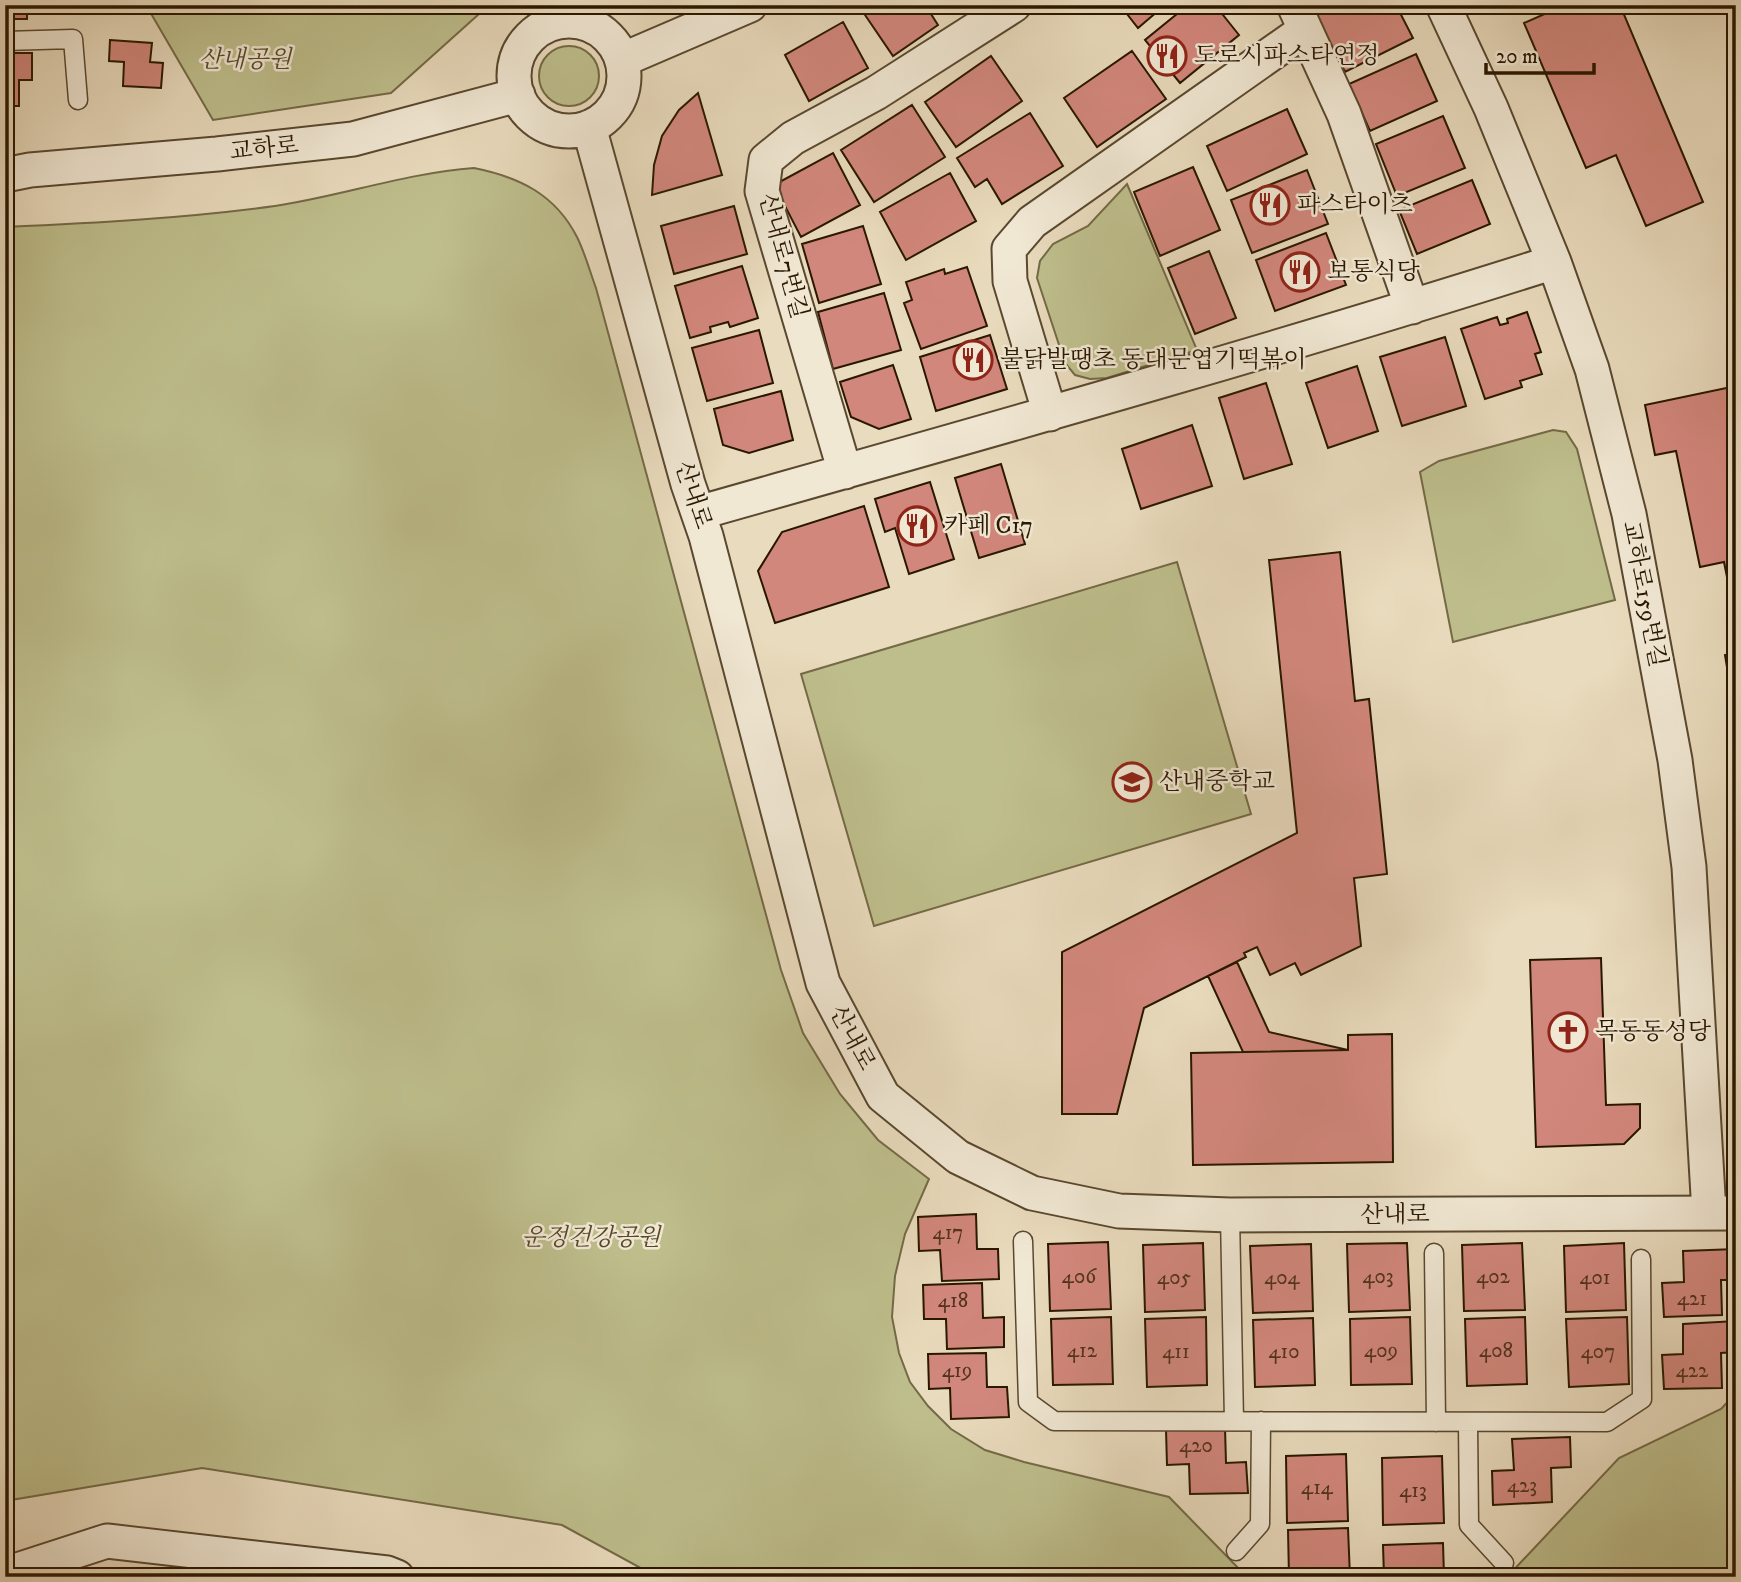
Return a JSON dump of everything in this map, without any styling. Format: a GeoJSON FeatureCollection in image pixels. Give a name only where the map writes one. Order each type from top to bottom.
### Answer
{"type":"FeatureCollection","features":[{"type":"Feature","properties":{"kind":"street"},"geometry":{"type":"LineString","coordinates":[[622,60],[750,5]]}},
{"type":"Feature","properties":{"kind":"street","name":"산내로7번길"},"geometry":{"type":"LineString","coordinates":[[845,472],[762,191],[766,160],[793,138],[876,93],[1014,5]]}},
{"type":"Feature","properties":{"kind":"street","name":"교하로159번길"},"geometry":{"type":"LineString","coordinates":[[1443,5],[1491,108],[1554,262],[1592,369],[1629,514],[1675,760],[1689,867],[1723,1213]]}},
{"type":"Feature","properties":{"kind":"street"},"geometry":{"type":"LineString","coordinates":[[1050,414],[1010,281],[1009,249],[1032,222],[1300,17],[1344,114],[1412,307]]}},
{"type":"Feature","properties":{"kind":"street"},"geometry":{"type":"LineString","coordinates":[[553,23],[586,23],[601,31],[614,43],[622,60],[624,76],[621,93],[614,108],[602,121],[589,127],[569,131],[552,128],[537,120],[525,108],[518,95],[514,76],[517,59],[525,44],[537,31],[553,23]]}},
{"type":"Feature","properties":{"kind":"street","name":"교하로"},"geometry":{"type":"LineString","coordinates":[[5,175],[30,170],[353,139],[518,95]]}},
{"type":"Feature","properties":{"kind":"street","name":"산내로"},"geometry":{"type":"LineString","coordinates":[[589,127],[688,484],[706,536],[823,983],[883,1096],[958,1157],[1032,1193],[1119,1211],[1230,1215],[1723,1213]]}},
{"type":"Feature","properties":{"kind":"street"},"geometry":{"type":"LineString","coordinates":[[698,513],[1050,414],[1554,262]]}},
{"type":"Feature","properties":{"kind":"street"},"geometry":{"type":"LineString","coordinates":[[5,1574],[107,1541],[387,1573],[397,1577]]}},
{"type":"Feature","properties":{"kind":"lane"},"geometry":{"type":"LineString","coordinates":[[5,41],[73,40],[78,100]]}},
{"type":"Feature","properties":{"kind":"lane"},"geometry":{"type":"LineString","coordinates":[[1230,1215],[1234,1421]]}},
{"type":"Feature","properties":{"kind":"lane"},"geometry":{"type":"LineString","coordinates":[[1023,1241],[1028,1402],[1054,1421],[1607,1422],[1642,1399],[1641,1258]]}},
{"type":"Feature","properties":{"kind":"lane"},"geometry":{"type":"LineString","coordinates":[[1434,1253],[1436,1422]]}},
{"type":"Feature","properties":{"kind":"lane"},"geometry":{"type":"LineString","coordinates":[[1236,1551],[1261,1524],[1261,1421]]}},
{"type":"Feature","properties":{"kind":"lane"},"geometry":{"type":"LineString","coordinates":[[1468,1422],[1469,1525],[1504,1563]]}},
{"type":"Feature","properties":{"kind":"green space","name":"산내공원"},"geometry":{"type":"Polygon","coordinates":[[[146,5],[489,5],[391,93],[213,120],[146,5]]]}},
{"type":"Feature","properties":{"kind":"green space"},"geometry":{"type":"Polygon","coordinates":[[[563,46],[575,46],[594,59],[599,76],[597,88],[586,101],[575,106],[563,106],[544,93],[539,82],[539,70],[552,51],[563,46]]]}},
{"type":"Feature","properties":{"kind":"green space","name":"운정건강공원"},"geometry":{"type":"Polygon","coordinates":[[[474,168],[521,182],[547,199],[568,222],[580,243],[596,288],[781,970],[803,1033],[840,1094],[878,1140],[929,1179],[905,1234],[895,1276],[892,1317],[899,1353],[910,1382],[928,1406],[951,1429],[985,1450],[1169,1497],[1247,1577],[657,1577],[562,1525],[202,1468],[5,1501],[5,227],[141,220],[275,206],[424,175],[474,168]]]}},
{"type":"Feature","properties":{"kind":"green space"},"geometry":{"type":"Polygon","coordinates":[[[1127,184],[1197,350],[1107,378],[1090,379],[1075,375],[1065,363],[1037,278],[1040,261],[1053,244],[1088,226],[1127,184]]]}},
{"type":"Feature","properties":{"kind":"green space"},"geometry":{"type":"Polygon","coordinates":[[[1553,430],[1566,432],[1577,449],[1615,600],[1453,642],[1420,472],[1439,461],[1553,430]]]}},
{"type":"Feature","properties":{"kind":"green space"},"geometry":{"type":"Polygon","coordinates":[[[1177,562],[1251,814],[874,926],[801,674],[1177,562]]]}},
{"type":"Feature","properties":{"kind":"green space"},"geometry":{"type":"Polygon","coordinates":[[[1736,1393],[1736,1577],[1507,1577],[1619,1458],[1721,1409],[1736,1393]]]}},
{"type":"Feature","properties":{"kind":"building"},"geometry":{"type":"Polygon","coordinates":[[[5,5],[27,5],[27,19],[5,19],[5,5]]]}},
{"type":"Feature","properties":{"kind":"building"},"geometry":{"type":"Polygon","coordinates":[[[872,5],[944,5],[931,14],[938,25],[893,56],[863,12],[872,5]]]}},
{"type":"Feature","properties":{"kind":"building"},"geometry":{"type":"Polygon","coordinates":[[[1120,5],[1165,5],[1138,28],[1120,5]]]}},
{"type":"Feature","properties":{"kind":"building"},"geometry":{"type":"Polygon","coordinates":[[[1188,5],[1215,5],[1239,35],[1180,83],[1145,40],[1188,5]]]}},
{"type":"Feature","properties":{"kind":"building"},"geometry":{"type":"Polygon","coordinates":[[[1337,5],[1396,5],[1413,38],[1345,72],[1316,15],[1337,5]]]}},
{"type":"Feature","properties":{"kind":"building"},"geometry":{"type":"Polygon","coordinates":[[[1565,5],[1620,5],[1703,202],[1646,226],[1616,155],[1586,168],[1524,23],[1565,5]]]}},
{"type":"Feature","properties":{"kind":"building"},"geometry":{"type":"Polygon","coordinates":[[[843,22],[868,68],[809,101],[785,55],[843,22]]]}},
{"type":"Feature","properties":{"kind":"building"},"geometry":{"type":"Polygon","coordinates":[[[110,40],[152,43],[150,62],[163,63],[161,88],[123,86],[124,62],[109,61],[110,40]]]}},
{"type":"Feature","properties":{"kind":"building"},"geometry":{"type":"Polygon","coordinates":[[[1132,51],[1166,99],[1097,147],[1064,98],[1132,51]]]}},
{"type":"Feature","properties":{"kind":"building"},"geometry":{"type":"Polygon","coordinates":[[[5,53],[32,53],[32,80],[19,80],[19,106],[5,106],[5,53]]]}},
{"type":"Feature","properties":{"kind":"building"},"geometry":{"type":"Polygon","coordinates":[[[1416,54],[1437,101],[1370,131],[1349,84],[1416,54]]]}},
{"type":"Feature","properties":{"kind":"building"},"geometry":{"type":"Polygon","coordinates":[[[991,56],[1022,101],[956,147],[925,102],[991,56]]]}},
{"type":"Feature","properties":{"kind":"building"},"geometry":{"type":"Polygon","coordinates":[[[698,93],[722,175],[652,195],[654,165],[662,136],[679,110],[698,93]]]}},
{"type":"Feature","properties":{"kind":"building"},"geometry":{"type":"Polygon","coordinates":[[[912,105],[945,157],[874,202],[841,150],[912,105]]]}},
{"type":"Feature","properties":{"kind":"building"},"geometry":{"type":"Polygon","coordinates":[[[1287,109],[1307,154],[1227,191],[1207,146],[1287,109]]]}},
{"type":"Feature","properties":{"kind":"building"},"geometry":{"type":"Polygon","coordinates":[[[1030,113],[1063,166],[1002,204],[987,179],[975,187],[957,158],[1030,113]]]}},
{"type":"Feature","properties":{"kind":"building"},"geometry":{"type":"Polygon","coordinates":[[[1443,116],[1465,168],[1397,196],[1376,144],[1443,116]]]}},
{"type":"Feature","properties":{"kind":"building"},"geometry":{"type":"Polygon","coordinates":[[[833,153],[860,205],[801,237],[774,185],[833,153]]]}},
{"type":"Feature","properties":{"kind":"building"},"geometry":{"type":"Polygon","coordinates":[[[1193,167],[1220,230],[1160,256],[1134,192],[1193,167]]]}},
{"type":"Feature","properties":{"kind":"building"},"geometry":{"type":"Polygon","coordinates":[[[1307,170],[1328,224],[1252,253],[1231,200],[1307,170]]]}},
{"type":"Feature","properties":{"kind":"building"},"geometry":{"type":"Polygon","coordinates":[[[950,173],[976,221],[906,260],[880,212],[950,173]]]}},
{"type":"Feature","properties":{"kind":"building"},"geometry":{"type":"Polygon","coordinates":[[[1472,180],[1490,224],[1417,254],[1399,210],[1472,180]]]}},
{"type":"Feature","properties":{"kind":"building"},"geometry":{"type":"Polygon","coordinates":[[[734,206],[747,254],[674,274],[661,226],[734,206]]]}},
{"type":"Feature","properties":{"kind":"building"},"geometry":{"type":"Polygon","coordinates":[[[863,226],[881,284],[819,303],[802,244],[863,226]]]}},
{"type":"Feature","properties":{"kind":"building"},"geometry":{"type":"Polygon","coordinates":[[[1326,233],[1346,285],[1275,311],[1256,260],[1326,233]]]}},
{"type":"Feature","properties":{"kind":"building"},"geometry":{"type":"Polygon","coordinates":[[[1209,251],[1236,318],[1195,334],[1168,268],[1209,251]]]}},
{"type":"Feature","properties":{"kind":"building"},"geometry":{"type":"Polygon","coordinates":[[[742,266],[758,318],[730,327],[728,322],[710,327],[711,332],[690,338],[675,286],[742,266]]]}},
{"type":"Feature","properties":{"kind":"building"},"geometry":{"type":"Polygon","coordinates":[[[967,267],[987,326],[921,349],[904,303],[912,300],[906,282],[944,269],[945,274],[967,267]]]}},
{"type":"Feature","properties":{"kind":"building"},"geometry":{"type":"Polygon","coordinates":[[[884,293],[901,350],[833,369],[818,312],[884,293]]]}},
{"type":"Feature","properties":{"kind":"building"},"geometry":{"type":"Polygon","coordinates":[[[1527,312],[1541,352],[1535,354],[1542,374],[1520,381],[1522,387],[1485,399],[1461,329],[1497,317],[1500,325],[1508,323],[1507,319],[1527,312]]]}},
{"type":"Feature","properties":{"kind":"building"},"geometry":{"type":"Polygon","coordinates":[[[759,330],[773,383],[707,401],[692,348],[759,330]]]}},
{"type":"Feature","properties":{"kind":"building"},"geometry":{"type":"Polygon","coordinates":[[[990,335],[1007,389],[936,411],[920,357],[990,335]]]}},
{"type":"Feature","properties":{"kind":"building"},"geometry":{"type":"Polygon","coordinates":[[[1445,337],[1466,406],[1402,426],[1380,357],[1445,337]]]}},
{"type":"Feature","properties":{"kind":"building"},"geometry":{"type":"Polygon","coordinates":[[[893,365],[911,419],[879,429],[851,417],[840,382],[893,365]]]}},
{"type":"Feature","properties":{"kind":"building"},"geometry":{"type":"Polygon","coordinates":[[[1357,366],[1378,431],[1328,448],[1306,383],[1357,366]]]}},
{"type":"Feature","properties":{"kind":"building"},"geometry":{"type":"Polygon","coordinates":[[[1266,383],[1292,464],[1244,479],[1219,398],[1266,383]]]}},
{"type":"Feature","properties":{"kind":"building"},"geometry":{"type":"Polygon","coordinates":[[[1736,386],[1736,596],[1731,597],[1724,562],[1700,567],[1676,451],[1655,455],[1645,405],[1736,386]]]}},
{"type":"Feature","properties":{"kind":"building"},"geometry":{"type":"Polygon","coordinates":[[[781,391],[793,440],[749,453],[723,445],[714,409],[781,391]]]}},
{"type":"Feature","properties":{"kind":"building"},"geometry":{"type":"Polygon","coordinates":[[[1192,425],[1212,486],[1141,509],[1122,449],[1192,425]]]}},
{"type":"Feature","properties":{"kind":"building"},"geometry":{"type":"Polygon","coordinates":[[[1001,464],[1025,544],[979,558],[955,478],[1001,464]]]}},
{"type":"Feature","properties":{"kind":"building"},"geometry":{"type":"Polygon","coordinates":[[[930,482],[954,559],[909,574],[895,528],[885,532],[875,499],[930,482]]]}},
{"type":"Feature","properties":{"kind":"building"},"geometry":{"type":"Polygon","coordinates":[[[864,506],[889,587],[775,623],[758,571],[782,532],[864,506]]]}},
{"type":"Feature","properties":{"kind":"building"},"geometry":{"type":"Polygon","coordinates":[[[1340,552],[1355,701],[1369,699],[1387,874],[1354,878],[1361,946],[1301,975],[1295,963],[1270,975],[1257,947],[1244,953],[1246,957],[1144,1008],[1117,1114],[1062,1114],[1062,952],[1297,833],[1269,560],[1340,552]]]}},
{"type":"Feature","properties":{"kind":"building"},"geometry":{"type":"Polygon","coordinates":[[[1736,653],[1736,722],[1725,655],[1736,653]]]}},
{"type":"Feature","properties":{"kind":"building","name":"목동동성당"},"geometry":{"type":"Polygon","coordinates":[[[1601,958],[1606,1105],[1640,1104],[1640,1128],[1624,1144],[1536,1147],[1530,960],[1601,958]]]}},
{"type":"Feature","properties":{"kind":"building"},"geometry":{"type":"Polygon","coordinates":[[[1237,962],[1269,1032],[1348,1050],[1243,1052],[1208,976],[1237,962]]]}},
{"type":"Feature","properties":{"kind":"building"},"geometry":{"type":"Polygon","coordinates":[[[1392,1034],[1393,1162],[1193,1165],[1191,1053],[1348,1050],[1348,1035],[1392,1034]]]}},
{"type":"Feature","properties":{"kind":"building"},"geometry":{"type":"Polygon","coordinates":[[[976,1214],[977,1249],[998,1249],[999,1279],[942,1281],[940,1250],[919,1251],[918,1217],[976,1214]]]}},
{"type":"Feature","properties":{"kind":"building"},"geometry":{"type":"Polygon","coordinates":[[[1108,1242],[1111,1309],[1050,1311],[1048,1244],[1108,1242]]]}},
{"type":"Feature","properties":{"kind":"building"},"geometry":{"type":"Polygon","coordinates":[[[1203,1243],[1205,1310],[1145,1312],[1143,1245],[1203,1243]]]}},
{"type":"Feature","properties":{"kind":"building"},"geometry":{"type":"Polygon","coordinates":[[[1407,1243],[1410,1310],[1349,1312],[1347,1244],[1407,1243]]]}},
{"type":"Feature","properties":{"kind":"building"},"geometry":{"type":"Polygon","coordinates":[[[1522,1243],[1525,1310],[1464,1311],[1462,1245],[1522,1243]]]}},
{"type":"Feature","properties":{"kind":"building"},"geometry":{"type":"Polygon","coordinates":[[[1624,1243],[1626,1310],[1566,1312],[1564,1246],[1624,1243]]]}},
{"type":"Feature","properties":{"kind":"building"},"geometry":{"type":"Polygon","coordinates":[[[1311,1244],[1313,1311],[1253,1313],[1250,1246],[1311,1244]]]}},
{"type":"Feature","properties":{"kind":"building"},"geometry":{"type":"Polygon","coordinates":[[[1736,1249],[1736,1280],[1721,1280],[1722,1315],[1664,1317],[1662,1283],[1684,1282],[1683,1251],[1736,1249]]]}},
{"type":"Feature","properties":{"kind":"building"},"geometry":{"type":"Polygon","coordinates":[[[982,1283],[983,1318],[1004,1317],[1004,1347],[947,1349],[946,1319],[924,1319],[923,1285],[982,1283]]]}},
{"type":"Feature","properties":{"kind":"building"},"geometry":{"type":"Polygon","coordinates":[[[1111,1317],[1113,1384],[1053,1385],[1051,1319],[1111,1317]]]}},
{"type":"Feature","properties":{"kind":"building"},"geometry":{"type":"Polygon","coordinates":[[[1206,1317],[1207,1385],[1147,1387],[1145,1319],[1206,1317]]]}},
{"type":"Feature","properties":{"kind":"building"},"geometry":{"type":"Polygon","coordinates":[[[1410,1317],[1412,1384],[1351,1385],[1350,1319],[1410,1317]]]}},
{"type":"Feature","properties":{"kind":"building"},"geometry":{"type":"Polygon","coordinates":[[[1525,1317],[1527,1384],[1467,1386],[1465,1319],[1525,1317]]]}},
{"type":"Feature","properties":{"kind":"building"},"geometry":{"type":"Polygon","coordinates":[[[1627,1317],[1629,1384],[1569,1387],[1566,1319],[1627,1317]]]}},
{"type":"Feature","properties":{"kind":"building"},"geometry":{"type":"Polygon","coordinates":[[[1313,1318],[1315,1385],[1255,1387],[1253,1320],[1313,1318]]]}},
{"type":"Feature","properties":{"kind":"building"},"geometry":{"type":"Polygon","coordinates":[[[1736,1321],[1736,1352],[1721,1353],[1722,1388],[1664,1389],[1662,1355],[1683,1354],[1683,1324],[1736,1321]]]}},
{"type":"Feature","properties":{"kind":"building"},"geometry":{"type":"Polygon","coordinates":[[[986,1353],[987,1387],[1007,1387],[1009,1417],[951,1419],[950,1388],[929,1389],[928,1354],[986,1353]]]}},
{"type":"Feature","properties":{"kind":"building"},"geometry":{"type":"Polygon","coordinates":[[[1225,1428],[1226,1463],[1246,1462],[1248,1493],[1190,1494],[1189,1464],[1167,1465],[1166,1430],[1225,1428]]]}},
{"type":"Feature","properties":{"kind":"building"},"geometry":{"type":"Polygon","coordinates":[[[1570,1437],[1571,1467],[1551,1468],[1552,1502],[1493,1505],[1492,1471],[1514,1470],[1512,1439],[1570,1437]]]}},
{"type":"Feature","properties":{"kind":"building"},"geometry":{"type":"Polygon","coordinates":[[[1346,1454],[1348,1521],[1287,1523],[1286,1456],[1346,1454]]]}},
{"type":"Feature","properties":{"kind":"building"},"geometry":{"type":"Polygon","coordinates":[[[1442,1456],[1444,1523],[1383,1525],[1382,1458],[1442,1456]]]}},
{"type":"Feature","properties":{"kind":"building"},"geometry":{"type":"Polygon","coordinates":[[[1348,1528],[1350,1577],[1289,1577],[1288,1530],[1348,1528]]]}},
{"type":"Feature","properties":{"kind":"building"},"geometry":{"type":"Polygon","coordinates":[[[1443,1543],[1444,1577],[1384,1577],[1383,1545],[1443,1543]]]}},
{"type":"Feature","properties":{"kind":"place","name":"도로시파스타연정"},"geometry":{"type":"Point","coordinates":[1167,56]}},
{"type":"Feature","properties":{"kind":"place","name":"파스타이츠"},"geometry":{"type":"Point","coordinates":[1270,205]}},
{"type":"Feature","properties":{"kind":"place","name":"보통식당"},"geometry":{"type":"Point","coordinates":[1300,272]}},
{"type":"Feature","properties":{"kind":"place","name":"불닭발땡초 동대문엽기떡볶이"},"geometry":{"type":"Point","coordinates":[973,360]}},
{"type":"Feature","properties":{"kind":"place","name":"카페 C17"},"geometry":{"type":"Point","coordinates":[917,526]}},
{"type":"Feature","properties":{"kind":"place","name":"산내중학교"},"geometry":{"type":"Point","coordinates":[1132,782]}},
{"type":"Feature","properties":{"kind":"place","name":"목동동성당"},"geometry":{"type":"Point","coordinates":[1568,1032]}}]}
